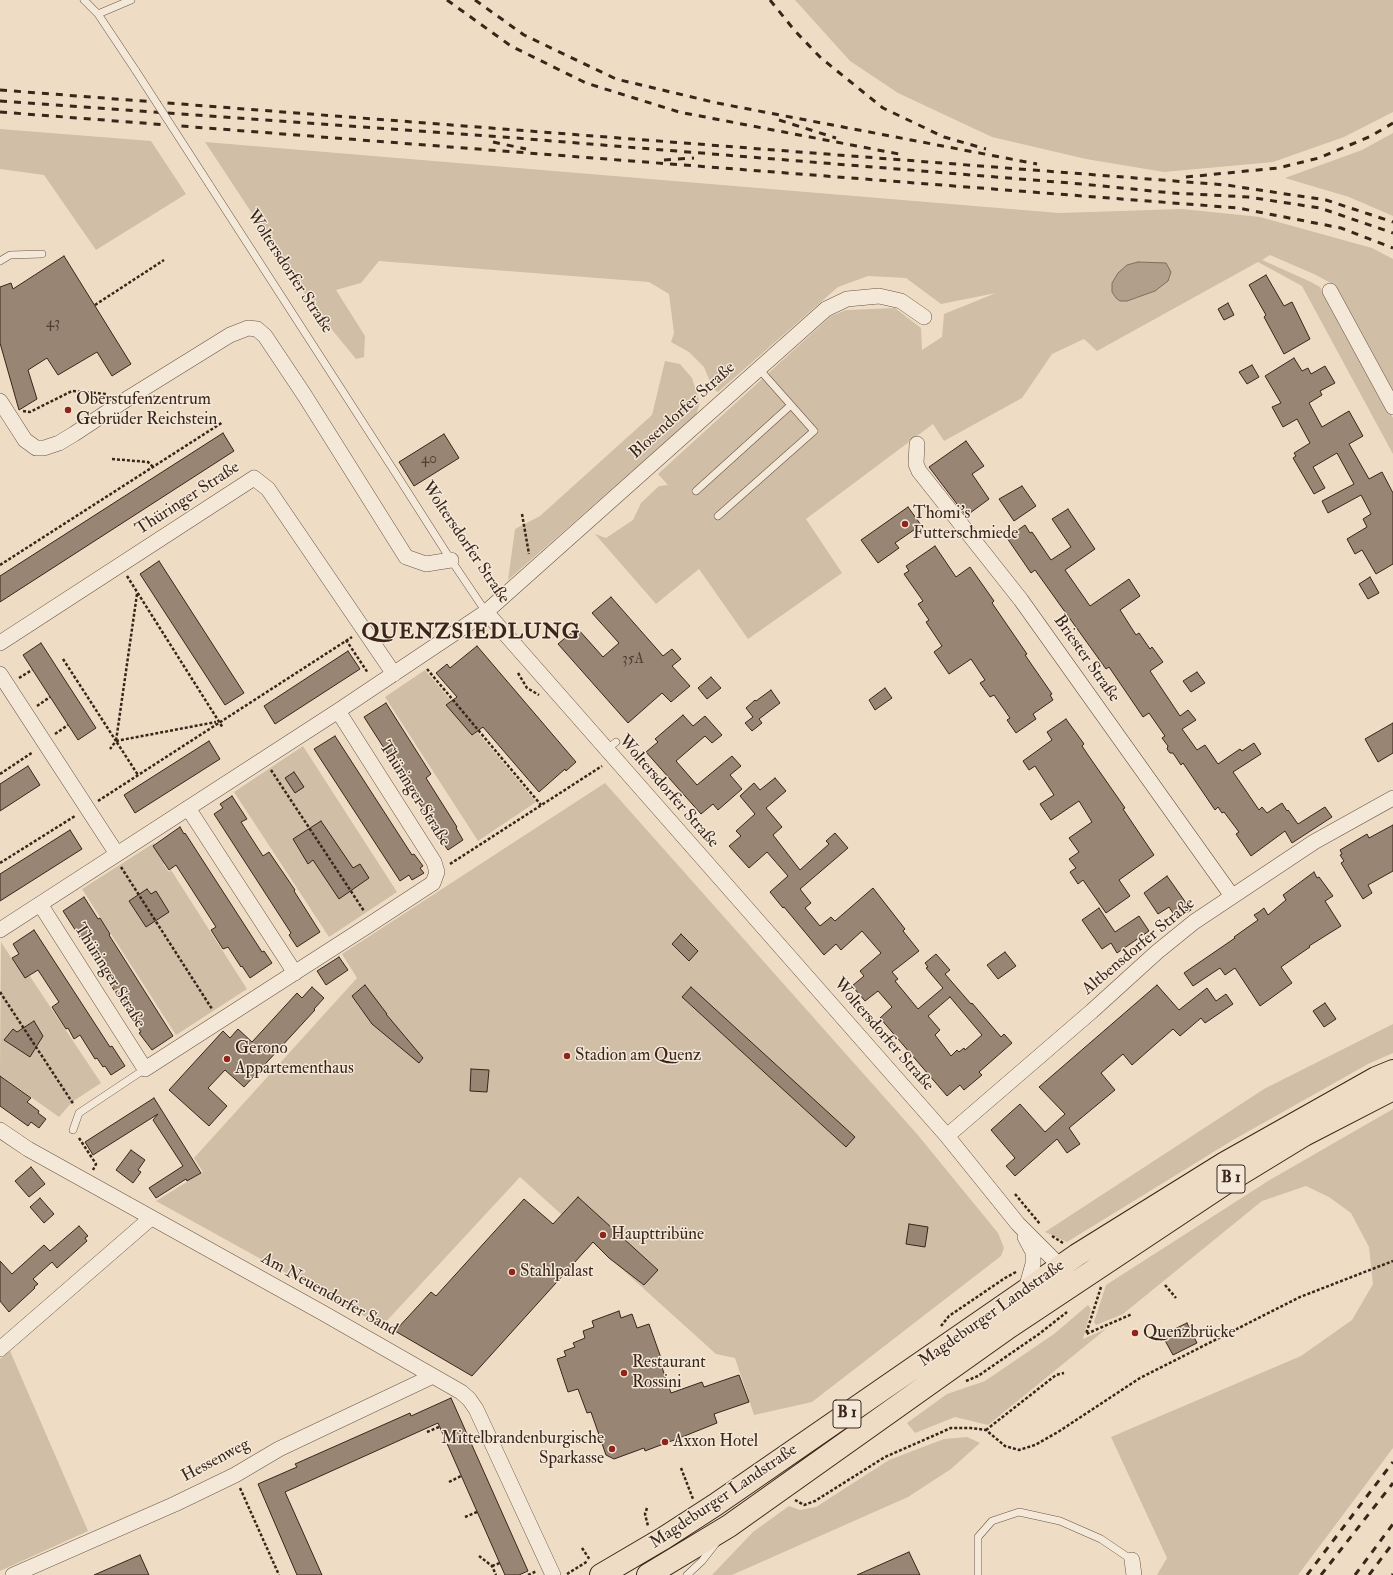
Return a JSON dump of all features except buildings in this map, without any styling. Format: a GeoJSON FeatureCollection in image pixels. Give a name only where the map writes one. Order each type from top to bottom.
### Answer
{"type":"FeatureCollection","features":[{"type":"Feature","properties":{"kind":"main road","name":"Magdeburger Landstraße"},"geometry":{"type":"LineString","coordinates":[[596,1567],[664,1538],[715,1505],[1077,1255],[1225,1163],[1376,1078],[1393,1071]]}},
{"type":"Feature","properties":{"kind":"main road","name":"Magdeburger Landstraße"},"geometry":{"type":"LineString","coordinates":[[648,1575],[729,1526],[1009,1327],[1087,1285],[1227,1182],[1304,1135],[1393,1089]]}},
{"type":"Feature","properties":{"kind":"street"},"geometry":{"type":"LineString","coordinates":[[1330,292],[1393,407]]}},
{"type":"Feature","properties":{"kind":"street","name":"Blosendorfer Straße"},"geometry":{"type":"LineString","coordinates":[[486,612],[826,309],[847,299],[879,296],[901,301],[924,317]]}},
{"type":"Feature","properties":{"kind":"street"},"geometry":{"type":"LineString","coordinates":[[3,406],[25,440],[36,448],[44,448],[59,443],[230,335],[248,328],[257,329],[265,336],[301,390],[406,557],[426,564],[451,560]]}},
{"type":"Feature","properties":{"kind":"street","name":"Briester Straße"},"geometry":{"type":"LineString","coordinates":[[917,444],[916,464],[919,471],[1021,600],[1232,896]]}},
{"type":"Feature","properties":{"kind":"street","name":"Thüringer Straße"},"geometry":{"type":"LineString","coordinates":[[0,643],[254,478],[268,489],[394,674]]}},
{"type":"Feature","properties":{"kind":"street"},"geometry":{"type":"LineString","coordinates":[[0,930],[338,711],[486,612]]}},
{"type":"Feature","properties":{"kind":"street","name":"Woltersdorfer Straße"},"geometry":{"type":"LineString","coordinates":[[486,612],[611,746],[947,1136],[1018,1224],[1060,1267],[1087,1285]]}},
{"type":"Feature","properties":{"kind":"street"},"geometry":{"type":"LineString","coordinates":[[0,674],[88,808],[116,855]]}},
{"type":"Feature","properties":{"kind":"street","name":"Thüringer Straße"},"geometry":{"type":"LineString","coordinates":[[40,904],[145,1069],[295,973],[433,883],[437,872],[434,862],[338,711]]}},
{"type":"Feature","properties":{"kind":"street","name":"Altbensdorfer Straße"},"geometry":{"type":"LineString","coordinates":[[947,1136],[1092,1011],[1157,952],[1194,922],[1314,842],[1393,798]]}},
{"type":"Feature","properties":{"kind":"street"},"geometry":{"type":"LineString","coordinates":[[188,808],[295,973]]}},
{"type":"Feature","properties":{"kind":"street","name":"Am Neuendorfer Sand"},"geometry":{"type":"LineString","coordinates":[[0,1130],[28,1149],[323,1313],[461,1392],[476,1408],[553,1575]]}},
{"type":"Feature","properties":{"kind":"street"},"geometry":{"type":"LineString","coordinates":[[0,1350],[151,1218]]}},
{"type":"Feature","properties":{"kind":"street","name":"Woltersdorfer Straße"},"geometry":{"type":"LineString","coordinates":[[1018,1224],[1033,1252],[1033,1264],[1026,1289]]}},
{"type":"Feature","properties":{"kind":"street","name":"Hessenweg"},"geometry":{"type":"LineString","coordinates":[[14,1575],[175,1504],[235,1475],[279,1448],[433,1376]]}},
{"type":"Feature","properties":{"kind":"street"},"geometry":{"type":"LineString","coordinates":[[1132,1560],[1134,1575]]}},
{"type":"Feature","properties":{"kind":"lane","name":"Woltersdorfer Straße"},"geometry":{"type":"LineString","coordinates":[[84,0],[98,14],[119,42],[136,71],[486,612]]}},
{"type":"Feature","properties":{"kind":"lane"},"geometry":{"type":"LineString","coordinates":[[98,14],[131,0]]}},
{"type":"Feature","properties":{"kind":"lane"},"geometry":{"type":"LineString","coordinates":[[0,261],[10,255],[42,254]]}},
{"type":"Feature","properties":{"kind":"lane"},"geometry":{"type":"LineString","coordinates":[[718,516],[814,431],[759,369]]}},
{"type":"Feature","properties":{"kind":"lane"},"geometry":{"type":"LineString","coordinates":[[696,491],[791,405]]}},
{"type":"Feature","properties":{"kind":"lane","name":"Thüringer Straße"},"geometry":{"type":"LineString","coordinates":[[79,1113],[145,1069]]}},
{"type":"Feature","properties":{"kind":"lane"},"geometry":{"type":"LineString","coordinates":[[73,1130],[79,1113]]}},
{"type":"Feature","properties":{"kind":"lane"},"geometry":{"type":"LineString","coordinates":[[978,1575],[978,1537],[992,1521],[1019,1512],[1060,1521],[1101,1538],[1132,1560]]}},
{"type":"Feature","properties":{"kind":"lane"},"geometry":{"type":"LineString","coordinates":[[687,1575],[702,1561],[729,1526]]}},
{"type":"Feature","properties":{"kind":"path"},"geometry":{"type":"LineString","coordinates":[[95,305],[164,260]]}},
{"type":"Feature","properties":{"kind":"path"},"geometry":{"type":"LineString","coordinates":[[3,406],[30,412],[72,390],[130,397]]}},
{"type":"Feature","properties":{"kind":"path"},"geometry":{"type":"LineString","coordinates":[[0,565],[223,422]]}},
{"type":"Feature","properties":{"kind":"path"},"geometry":{"type":"LineString","coordinates":[[112,459],[148,462],[152,467]]}},
{"type":"Feature","properties":{"kind":"path"},"geometry":{"type":"LineString","coordinates":[[522,514],[532,572]]}},
{"type":"Feature","properties":{"kind":"path"},"geometry":{"type":"LineString","coordinates":[[121,565],[223,728]]}},
{"type":"Feature","properties":{"kind":"path"},"geometry":{"type":"LineString","coordinates":[[110,749],[116,741],[137,592]]}},
{"type":"Feature","properties":{"kind":"path"},"geometry":{"type":"LineString","coordinates":[[0,864],[363,630]]}},
{"type":"Feature","properties":{"kind":"path"},"geometry":{"type":"LineString","coordinates":[[346,640],[376,685]]}},
{"type":"Feature","properties":{"kind":"path"},"geometry":{"type":"LineString","coordinates":[[418,658],[541,805]]}},
{"type":"Feature","properties":{"kind":"path"},"geometry":{"type":"LineString","coordinates":[[63,659],[138,775]]}},
{"type":"Feature","properties":{"kind":"path"},"geometry":{"type":"LineString","coordinates":[[116,741],[219,722]]}},
{"type":"Feature","properties":{"kind":"path"},"geometry":{"type":"LineString","coordinates":[[0,774],[46,744]]}},
{"type":"Feature","properties":{"kind":"path"},"geometry":{"type":"LineString","coordinates":[[264,759],[372,923]]}},
{"type":"Feature","properties":{"kind":"path"},"geometry":{"type":"LineString","coordinates":[[437,872],[602,766]]}},
{"type":"Feature","properties":{"kind":"path"},"geometry":{"type":"LineString","coordinates":[[116,855],[220,1021]]}},
{"type":"Feature","properties":{"kind":"path"},"geometry":{"type":"LineString","coordinates":[[0,992],[79,1113]]}},
{"type":"Feature","properties":{"kind":"path"},"geometry":{"type":"LineString","coordinates":[[73,1130],[96,1164],[88,1183]]}},
{"type":"Feature","properties":{"kind":"path"},"geometry":{"type":"LineString","coordinates":[[783,1488],[789,1497],[804,1505],[815,1501],[885,1457],[951,1428],[986,1430],[1005,1446],[1019,1450],[1035,1445],[1058,1432],[1140,1378],[1300,1297],[1393,1261]]}},
{"type":"Feature","properties":{"kind":"path"},"geometry":{"type":"LineString","coordinates":[[1087,1285],[1102,1282]]}},
{"type":"Feature","properties":{"kind":"path"},"geometry":{"type":"LineString","coordinates":[[1165,1286],[1176,1298]]}},
{"type":"Feature","properties":{"kind":"path"},"geometry":{"type":"LineString","coordinates":[[965,1382],[978,1376],[1040,1334],[1068,1311]]}},
{"type":"Feature","properties":{"kind":"path"},"geometry":{"type":"LineString","coordinates":[[986,1430],[1056,1375],[1064,1373]]}},
{"type":"Feature","properties":{"kind":"path"},"geometry":{"type":"LineString","coordinates":[[427,1432],[439,1427]]}},
{"type":"Feature","properties":{"kind":"path"},"geometry":{"type":"LineString","coordinates":[[682,1468],[694,1503]]}},
{"type":"Feature","properties":{"kind":"path"},"geometry":{"type":"LineString","coordinates":[[235,1475],[279,1575]]}},
{"type":"Feature","properties":{"kind":"path"},"geometry":{"type":"LineString","coordinates":[[449,1482],[461,1476]]}},
{"type":"Feature","properties":{"kind":"path"},"geometry":{"type":"LineString","coordinates":[[647,1508],[645,1514],[648,1526]]}},
{"type":"Feature","properties":{"kind":"path"},"geometry":{"type":"LineString","coordinates":[[465,1517],[477,1512]]}},
{"type":"Feature","properties":{"kind":"path"},"geometry":{"type":"LineString","coordinates":[[582,1548],[596,1567]]}},
{"type":"Feature","properties":{"kind":"path"},"geometry":{"type":"LineString","coordinates":[[479,1556],[492,1566],[496,1575]]}},
{"type":"Feature","properties":{"kind":"path"},"geometry":{"type":"LineString","coordinates":[[492,1566],[500,1563]]}},
{"type":"Feature","properties":{"kind":"path"},"geometry":{"type":"LineString","coordinates":[[528,1575],[537,1571],[539,1575]]}},
{"type":"Feature","properties":{"kind":"shaded area"},"geometry":{"type":"Polygon","coordinates":[[[795,0],[1393,0],[1393,112],[1344,137],[1273,162],[1164,172],[1086,159],[992,137],[898,93],[850,61],[795,0]]]}},
{"type":"Feature","properties":{"kind":"shaded area"},"geometry":{"type":"Polygon","coordinates":[[[0,129],[151,141],[186,194],[96,250],[44,175],[0,169],[0,129]]]}},
{"type":"Feature","properties":{"kind":"shaded area"},"geometry":{"type":"Polygon","coordinates":[[[1393,133],[1393,216],[1349,197],[1285,178],[1362,150],[1393,133]]]}},
{"type":"Feature","properties":{"kind":"shaded area"},"geometry":{"type":"Polygon","coordinates":[[[205,142],[1059,213],[1182,209],[1260,217],[1372,248],[1393,259],[1393,393],[1340,297],[1329,282],[1270,255],[1262,260],[1320,287],[1393,418],[1393,454],[1302,286],[1258,262],[1097,351],[1084,339],[1052,354],[1022,398],[944,441],[933,424],[806,519],[842,573],[748,639],[699,569],[656,604],[595,534],[606,538],[633,520],[641,503],[659,486],[668,485],[658,474],[831,316],[846,310],[895,308],[921,328],[922,350],[942,337],[944,314],[996,293],[941,304],[906,278],[868,276],[838,287],[718,392],[713,389],[704,367],[689,352],[671,342],[674,333],[669,294],[649,282],[379,261],[361,283],[336,290],[365,336],[364,357],[356,359],[315,309],[205,142]]]}},
{"type":"Feature","properties":{"kind":"shaded area"},"geometry":{"type":"Polygon","coordinates":[[[1138,262],[1166,263],[1171,272],[1168,281],[1155,291],[1127,301],[1120,301],[1112,292],[1112,283],[1118,273],[1127,265],[1138,262]]]}},
{"type":"Feature","properties":{"kind":"shaded area"},"geometry":{"type":"Polygon","coordinates":[[[665,361],[680,364],[692,378],[700,403],[696,415],[508,580],[515,529],[540,516],[652,415],[665,361]]]}},
{"type":"Feature","properties":{"kind":"shaded area"},"geometry":{"type":"Polygon","coordinates":[[[425,670],[536,802],[478,841],[385,697],[425,670]]]}},
{"type":"Feature","properties":{"kind":"shaded area"},"geometry":{"type":"Polygon","coordinates":[[[303,746],[397,892],[329,937],[234,792],[303,746]]]}},
{"type":"Feature","properties":{"kind":"shaded area","name":"Stadion am Quenz"},"geometry":{"type":"Polygon","coordinates":[[[605,783],[917,1134],[998,1233],[1004,1248],[1001,1256],[812,1402],[754,1415],[735,1358],[716,1354],[520,1177],[382,1326],[156,1201],[203,1172],[194,1158],[357,978],[342,954],[605,783]]]}},
{"type":"Feature","properties":{"kind":"shaded area"},"geometry":{"type":"Polygon","coordinates":[[[154,843],[166,862],[163,864],[169,872],[171,870],[247,989],[176,1035],[82,889],[154,843]]]}},
{"type":"Feature","properties":{"kind":"shaded area"},"geometry":{"type":"Polygon","coordinates":[[[1,942],[16,965],[21,963],[101,1083],[72,1102],[59,1117],[0,1075],[1,942]]]}},
{"type":"Feature","properties":{"kind":"shaded area"},"geometry":{"type":"Polygon","coordinates":[[[1393,1024],[1393,1053],[1368,1064],[1233,1140],[1067,1242],[1045,1232],[1264,1089],[1393,1024]]]}},
{"type":"Feature","properties":{"kind":"shaded area"},"geometry":{"type":"Polygon","coordinates":[[[1393,1109],[1393,1448],[1298,1575],[1157,1575],[1167,1558],[1111,1437],[1301,1356],[1352,1320],[1373,1284],[1369,1247],[1351,1213],[1329,1197],[1306,1186],[1262,1201],[1123,1314],[1096,1325],[1094,1322],[1106,1285],[1268,1181],[1393,1109]]]}},
{"type":"Feature","properties":{"kind":"shaded area"},"geometry":{"type":"Polygon","coordinates":[[[1088,1305],[1091,1309],[1083,1339],[1106,1329],[988,1425],[955,1417],[915,1433],[907,1423],[947,1394],[985,1381],[1054,1334],[1088,1305]]]}},
{"type":"Feature","properties":{"kind":"shaded area"},"geometry":{"type":"Polygon","coordinates":[[[10,1351],[88,1531],[0,1571],[0,1359],[10,1351]]]}},
{"type":"Feature","properties":{"kind":"shaded area"},"geometry":{"type":"Polygon","coordinates":[[[967,1437],[980,1443],[951,1469],[908,1497],[732,1575],[712,1575],[753,1532],[789,1506],[800,1510],[816,1507],[889,1460],[944,1439],[967,1437]]]}},
{"type":"Feature","properties":{"kind":"railway"},"geometry":{"type":"LineString","coordinates":[[447,0],[511,46],[586,83],[679,112],[904,155]]}},
{"type":"Feature","properties":{"kind":"railway"},"geometry":{"type":"LineString","coordinates":[[475,0],[524,35],[616,79],[717,103],[1037,164]]}},
{"type":"Feature","properties":{"kind":"railway"},"geometry":{"type":"LineString","coordinates":[[770,0],[795,31],[821,58],[883,108],[944,137],[986,149]]}},
{"type":"Feature","properties":{"kind":"railway"},"geometry":{"type":"LineString","coordinates":[[0,90],[1226,185],[1326,200],[1393,222]]}},
{"type":"Feature","properties":{"kind":"railway"},"geometry":{"type":"LineString","coordinates":[[0,101],[516,138],[1082,184],[1172,193],[1248,197],[1320,208],[1393,233]]}},
{"type":"Feature","properties":{"kind":"railway"},"geometry":{"type":"LineString","coordinates":[[0,112],[1238,208],[1341,228],[1393,248]]}},
{"type":"Feature","properties":{"kind":"railway"},"geometry":{"type":"LineString","coordinates":[[779,120],[836,138]]}},
{"type":"Feature","properties":{"kind":"railway"},"geometry":{"type":"LineString","coordinates":[[1186,177],[1278,168],[1319,158],[1371,136],[1393,123]]}},
{"type":"Feature","properties":{"kind":"railway"},"geometry":{"type":"LineString","coordinates":[[493,142],[526,149]]}},
{"type":"Feature","properties":{"kind":"railway"},"geometry":{"type":"LineString","coordinates":[[664,160],[694,158]]}},
{"type":"Feature","properties":{"kind":"railway"},"geometry":{"type":"LineString","coordinates":[[1307,1575],[1393,1462]]}},
{"type":"Feature","properties":{"kind":"railway"},"geometry":{"type":"LineString","coordinates":[[1321,1575],[1393,1483]]}},
{"type":"Feature","properties":{"kind":"railway"},"geometry":{"type":"LineString","coordinates":[[1355,1575],[1393,1524]]}},
{"type":"Feature","properties":{"kind":"railway"},"geometry":{"type":"LineString","coordinates":[[1369,1575],[1393,1543]]}},
{"type":"Feature","properties":{"kind":"place","name":"Oberstufenzentrum Gebrüder Reichstein"},"geometry":{"type":"Point","coordinates":[68,410]}},
{"type":"Feature","properties":{"kind":"place","name":"Thomi's Futterschmiede"},"geometry":{"type":"Point","coordinates":[905,524]}},
{"type":"Feature","properties":{"kind":"place","name":"Stadion am Quenz"},"geometry":{"type":"Point","coordinates":[567,1056]}},
{"type":"Feature","properties":{"kind":"place","name":"Gerono Appartementhaus"},"geometry":{"type":"Point","coordinates":[227,1059]}},
{"type":"Feature","properties":{"kind":"place","name":"Haupttribüne"},"geometry":{"type":"Point","coordinates":[603,1235]}},
{"type":"Feature","properties":{"kind":"place","name":"Stahlpalast"},"geometry":{"type":"Point","coordinates":[512,1272]}},
{"type":"Feature","properties":{"kind":"place","name":"Quenzbrücke"},"geometry":{"type":"Point","coordinates":[1135,1333]}},
{"type":"Feature","properties":{"kind":"place","name":"Restaurant Rossini"},"geometry":{"type":"Point","coordinates":[624,1373]}},
{"type":"Feature","properties":{"kind":"place","name":"Axxon Hotel"},"geometry":{"type":"Point","coordinates":[665,1442]}},
{"type":"Feature","properties":{"kind":"place","name":"Mittelbrandenburgische Sparkasse"},"geometry":{"type":"Point","coordinates":[612,1449]}},
{"type":"Feature","properties":{"kind":"district","name":"QUENZSIEDLUNG"},"geometry":{"type":"Point","coordinates":[471,633]}}]}
